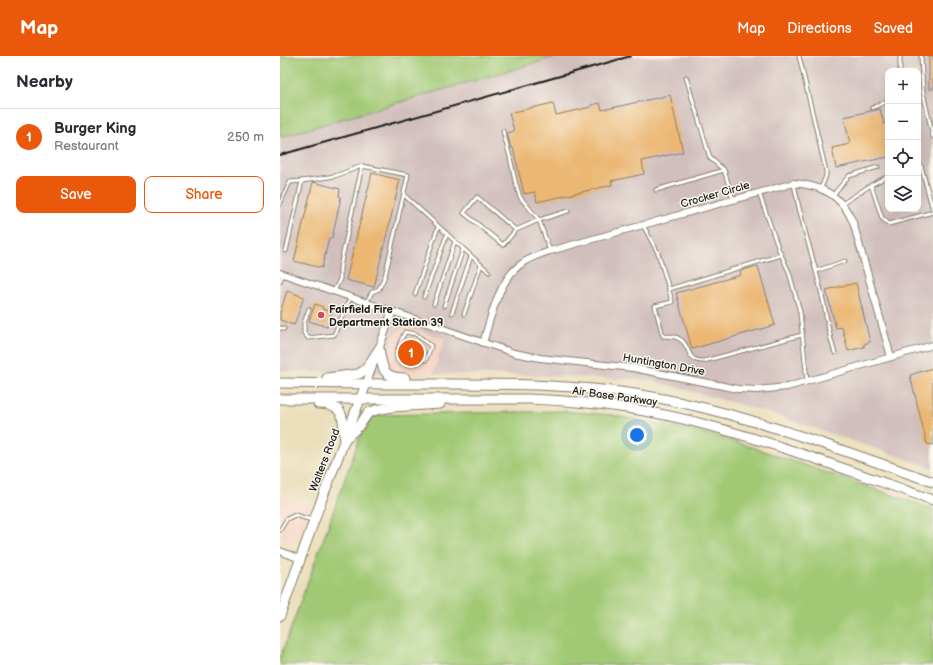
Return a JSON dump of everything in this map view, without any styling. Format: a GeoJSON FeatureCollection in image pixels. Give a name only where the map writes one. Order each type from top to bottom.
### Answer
{"type":"FeatureCollection","features":[{"type":"Feature","properties":{"kind":"main road"},"geometry":{"type":"LineString","coordinates":[[301,384],[319,379],[359,374],[366,369],[379,349]]}},
{"type":"Feature","properties":{"kind":"main road"},"geometry":{"type":"LineString","coordinates":[[379,349],[383,370],[386,374],[394,378],[438,379],[479,384]]}},
{"type":"Feature","properties":{"kind":"main road","name":"Air Base Parkway"},"geometry":{"type":"LineString","coordinates":[[280,383],[553,385],[656,397],[740,417],[933,482]]}},
{"type":"Feature","properties":{"kind":"main road","name":"Walters Road"},"geometry":{"type":"LineString","coordinates":[[280,616],[300,558],[366,384]]}},
{"type":"Feature","properties":{"kind":"main road","name":"Air Base Parkway"},"geometry":{"type":"LineString","coordinates":[[280,398],[553,400],[603,405],[691,421],[767,443],[933,500]]}},
{"type":"Feature","properties":{"kind":"main road"},"geometry":{"type":"LineString","coordinates":[[344,441],[359,426],[368,413],[376,410],[392,407],[484,399]]}},
{"type":"Feature","properties":{"kind":"main road"},"geometry":{"type":"LineString","coordinates":[[280,404],[328,404],[334,407],[341,413],[344,421],[344,441]]}},
{"type":"Feature","properties":{"kind":"street","name":"Crocker Circle"},"geometry":{"type":"LineString","coordinates":[[483,343],[500,292],[506,280],[513,270],[534,256],[794,183],[811,184],[821,188],[833,195],[849,213],[853,222],[891,357]]}},
{"type":"Feature","properties":{"kind":"street","name":"Huntington Drive"},"geometry":{"type":"LineString","coordinates":[[281,274],[483,343],[524,355],[633,368],[738,389],[772,389],[808,381],[933,345]]}},
{"type":"Feature","properties":{"kind":"street","name":"Walters Road"},"geometry":{"type":"LineString","coordinates":[[366,384],[392,312]]}},
{"type":"Feature","properties":{"kind":"street"},"geometry":{"type":"LineString","coordinates":[[280,551],[300,558]]}},
{"type":"Feature","properties":{"kind":"lane"},"geometry":{"type":"LineString","coordinates":[[799,56],[826,171],[826,176],[821,188]]}},
{"type":"Feature","properties":{"kind":"lane"},"geometry":{"type":"LineString","coordinates":[[900,56],[900,68]]}},
{"type":"Feature","properties":{"kind":"lane"},"geometry":{"type":"LineString","coordinates":[[921,56],[922,92],[933,136]]}},
{"type":"Feature","properties":{"kind":"lane"},"geometry":{"type":"LineString","coordinates":[[686,77],[710,158],[724,170],[733,199]]}},
{"type":"Feature","properties":{"kind":"lane"},"geometry":{"type":"LineString","coordinates":[[872,108],[885,102]]}},
{"type":"Feature","properties":{"kind":"lane"},"geometry":{"type":"LineString","coordinates":[[502,131],[520,197],[539,220],[550,251]]}},
{"type":"Feature","properties":{"kind":"lane"},"geometry":{"type":"LineString","coordinates":[[334,292],[340,279],[340,267],[362,166]]}},
{"type":"Feature","properties":{"kind":"lane"},"geometry":{"type":"LineString","coordinates":[[280,204],[290,182],[335,176],[362,166],[408,175],[385,276],[379,290],[372,292],[366,303]]}},
{"type":"Feature","properties":{"kind":"lane"},"geometry":{"type":"LineString","coordinates":[[871,185],[882,218],[889,224],[933,211],[921,166]]}},
{"type":"Feature","properties":{"kind":"lane"},"geometry":{"type":"LineString","coordinates":[[833,195],[849,176],[878,167]]}},
{"type":"Feature","properties":{"kind":"lane"},"geometry":{"type":"LineString","coordinates":[[656,190],[724,170]]}},
{"type":"Feature","properties":{"kind":"lane"},"geometry":{"type":"LineString","coordinates":[[842,204],[885,178]]}},
{"type":"Feature","properties":{"kind":"lane"},"geometry":{"type":"LineString","coordinates":[[286,251],[302,181]]}},
{"type":"Feature","properties":{"kind":"lane"},"geometry":{"type":"LineString","coordinates":[[794,183],[822,296],[829,337],[835,353]]}},
{"type":"Feature","properties":{"kind":"lane"},"geometry":{"type":"LineString","coordinates":[[758,192],[789,272],[800,312],[808,381]]}},
{"type":"Feature","properties":{"kind":"lane"},"geometry":{"type":"LineString","coordinates":[[404,195],[489,272]]}},
{"type":"Feature","properties":{"kind":"lane"},"geometry":{"type":"LineString","coordinates":[[516,230],[477,198],[464,213],[503,245],[516,230],[539,220],[568,211]]}},
{"type":"Feature","properties":{"kind":"lane"},"geometry":{"type":"LineString","coordinates":[[643,225],[658,253],[672,302],[655,306],[662,336],[676,337],[685,343],[690,357],[696,361],[704,361],[802,335]]}},
{"type":"Feature","properties":{"kind":"lane"},"geometry":{"type":"LineString","coordinates":[[414,294],[438,227]]}},
{"type":"Feature","properties":{"kind":"lane"},"geometry":{"type":"LineString","coordinates":[[424,297],[447,234]]}},
{"type":"Feature","properties":{"kind":"lane"},"geometry":{"type":"LineString","coordinates":[[434,304],[455,241]]}},
{"type":"Feature","properties":{"kind":"lane"},"geometry":{"type":"LineString","coordinates":[[444,306],[463,249]]}},
{"type":"Feature","properties":{"kind":"lane"},"geometry":{"type":"LineString","coordinates":[[669,289],[782,255]]}},
{"type":"Feature","properties":{"kind":"lane"},"geometry":{"type":"LineString","coordinates":[[452,313],[472,256]]}},
{"type":"Feature","properties":{"kind":"lane"},"geometry":{"type":"LineString","coordinates":[[816,271],[845,262]]}},
{"type":"Feature","properties":{"kind":"lane"},"geometry":{"type":"LineString","coordinates":[[464,314],[481,265]]}},
{"type":"Feature","properties":{"kind":"lane"},"geometry":{"type":"LineString","coordinates":[[280,281],[281,274]]}},
{"type":"Feature","properties":{"kind":"lane"},"geometry":{"type":"LineString","coordinates":[[309,309],[304,324],[304,333],[308,338],[334,335],[350,298]]}},
{"type":"Feature","properties":{"kind":"lane"},"geometry":{"type":"LineString","coordinates":[[280,328],[284,329]]}},
{"type":"Feature","properties":{"kind":"lane"},"geometry":{"type":"LineString","coordinates":[[405,332],[416,334],[431,346],[426,360],[403,359],[398,357],[400,344],[405,332]]}},
{"type":"Feature","properties":{"kind":"lane"},"geometry":{"type":"LineString","coordinates":[[280,530],[287,519],[295,515],[314,521]]}},
{"type":"Feature","properties":{"kind":"shaded area"},"geometry":{"type":"Polygon","coordinates":[[[559,56],[933,56],[933,468],[766,412],[650,380],[526,375],[433,374],[445,339],[408,327],[402,328],[394,335],[385,362],[391,373],[280,371],[280,137],[559,56]]]}},
{"type":"Feature","properties":{"kind":"shaded area"},"geometry":{"type":"Polygon","coordinates":[[[408,327],[445,339],[433,374],[391,373],[388,368],[385,362],[394,335],[402,328],[408,327]]]}},
{"type":"Feature","properties":{"kind":"shaded area"},"geometry":{"type":"Polygon","coordinates":[[[280,496],[310,507],[301,533],[297,539],[291,543],[284,544],[280,542],[280,496]]]}},
{"type":"Feature","properties":{"kind":"green space"},"geometry":{"type":"Polygon","coordinates":[[[280,56],[559,56],[280,137],[280,56]]]}},
{"type":"Feature","properties":{"kind":"green space"},"geometry":{"type":"Polygon","coordinates":[[[562,411],[612,415],[705,433],[737,442],[933,509],[933,665],[280,665],[280,658],[359,439],[368,422],[375,416],[384,415],[562,411]]]}},
{"type":"Feature","properties":{"kind":"building"},"geometry":{"type":"Polygon","coordinates":[[[929,56],[933,56],[933,89],[929,89],[929,56]]]}},
{"type":"Feature","properties":{"kind":"building"},"geometry":{"type":"Polygon","coordinates":[[[670,95],[683,152],[642,161],[644,174],[611,181],[612,185],[537,202],[535,192],[524,194],[513,148],[511,148],[507,133],[514,131],[509,113],[553,103],[556,115],[591,107],[591,105],[600,103],[602,110],[670,95]]]}},
{"type":"Feature","properties":{"kind":"building"},"geometry":{"type":"Polygon","coordinates":[[[880,109],[885,124],[885,158],[836,168],[832,148],[850,144],[844,117],[880,109]]]}},
{"type":"Feature","properties":{"kind":"building"},"geometry":{"type":"Polygon","coordinates":[[[372,173],[400,180],[374,287],[346,280],[372,173]]]}},
{"type":"Feature","properties":{"kind":"building"},"geometry":{"type":"Polygon","coordinates":[[[313,182],[340,189],[339,196],[341,197],[332,238],[329,238],[322,268],[294,261],[313,182]]]}},
{"type":"Feature","properties":{"kind":"building"},"geometry":{"type":"Polygon","coordinates":[[[758,266],[775,325],[692,349],[676,293],[741,275],[740,271],[758,266]]]}},
{"type":"Feature","properties":{"kind":"building"},"geometry":{"type":"Polygon","coordinates":[[[856,283],[870,342],[864,344],[864,347],[848,351],[842,327],[836,328],[826,290],[856,283]]]}},
{"type":"Feature","properties":{"kind":"building"},"geometry":{"type":"Polygon","coordinates":[[[287,291],[304,297],[294,325],[280,320],[280,313],[287,291]]]}},
{"type":"Feature","properties":{"kind":"building"},"geometry":{"type":"Polygon","coordinates":[[[315,304],[323,307],[322,309],[332,312],[327,327],[309,321],[315,304]]]}},
{"type":"Feature","properties":{"kind":"building"},"geometry":{"type":"Polygon","coordinates":[[[407,350],[420,350],[420,357],[407,356],[407,350]]]}},
{"type":"Feature","properties":{"kind":"building"},"geometry":{"type":"Polygon","coordinates":[[[933,368],[933,445],[927,444],[910,375],[933,368]]]}},
{"type":"Feature","properties":{"kind":"railway"},"geometry":{"type":"LineString","coordinates":[[280,155],[631,56]]}},
{"type":"Feature","properties":{"kind":"place","name":"Fairfield Fire Department Station 39"},"geometry":{"type":"Point","coordinates":[321,315]}},
{"type":"Feature","properties":{"kind":"place","name":"Burger King"},"geometry":{"type":"Point","coordinates":[411,353]}}]}
